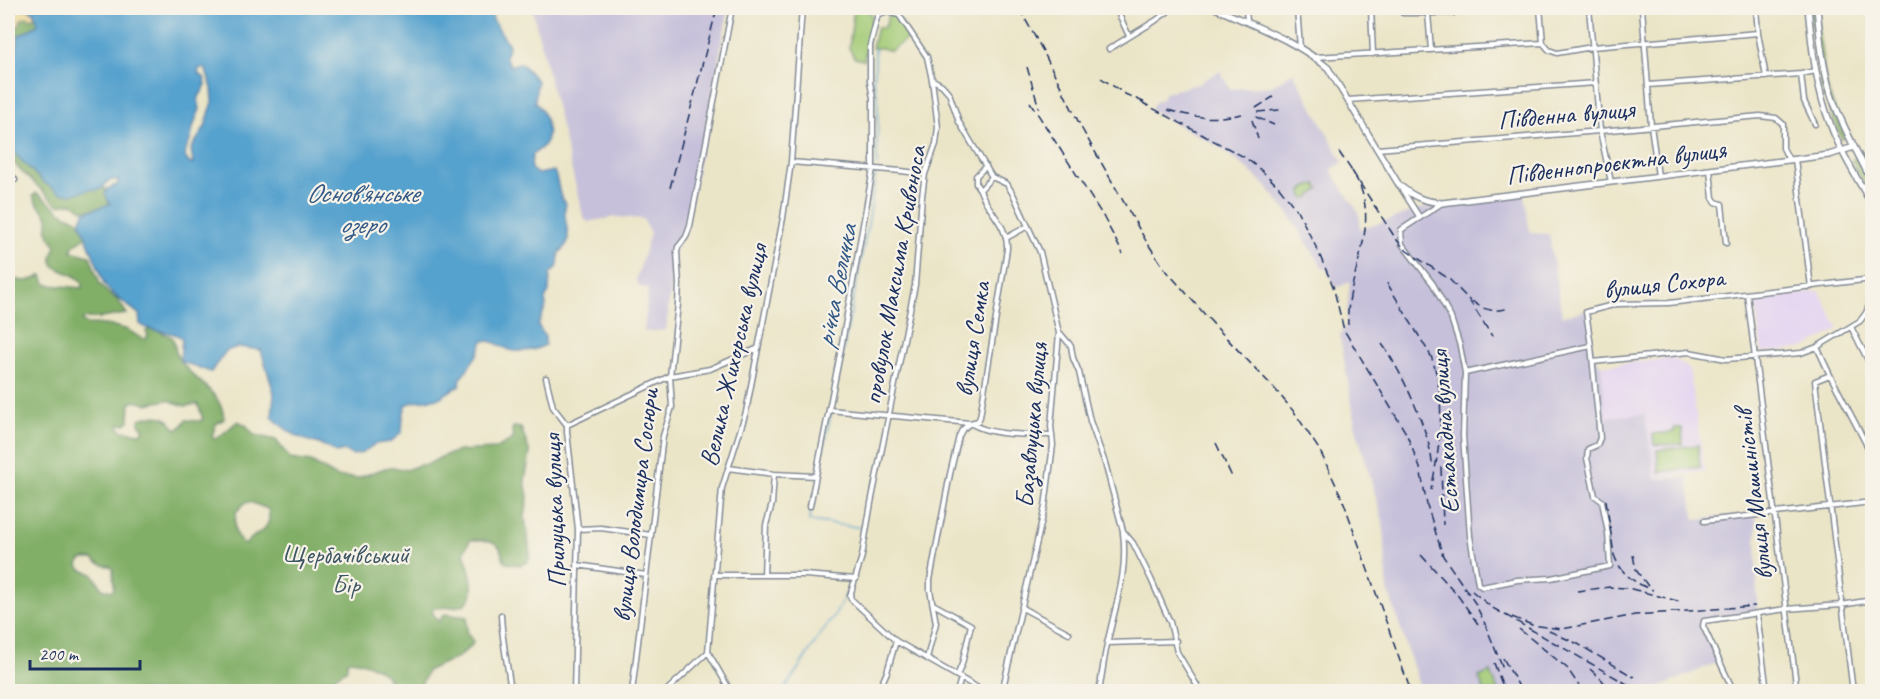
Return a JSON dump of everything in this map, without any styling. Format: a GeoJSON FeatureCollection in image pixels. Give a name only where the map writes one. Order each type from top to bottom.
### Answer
{"type":"FeatureCollection","features":[{"type":"Feature","properties":{"kind":"main road"},"geometry":{"type":"LineString","coordinates":[[1215,8],[1300,48],[1316,57],[1328,68],[1399,185]]}},
{"type":"Feature","properties":{"kind":"main road"},"geometry":{"type":"LineString","coordinates":[[1808,8],[1816,71],[1831,128],[1872,205]]}},
{"type":"Feature","properties":{"kind":"main road"},"geometry":{"type":"LineString","coordinates":[[1817,8],[1830,92],[1842,122],[1872,182]]}},
{"type":"Feature","properties":{"kind":"main road","name":"Південнопроєктна вулиця"},"geometry":{"type":"LineString","coordinates":[[1399,185],[1414,197],[1427,202],[1442,203],[1792,159],[1843,152],[1854,147]]}},
{"type":"Feature","properties":{"kind":"street","name":"вулиця Володимира Сосюри"},"geometry":{"type":"LineString","coordinates":[[632,692],[663,436],[672,406],[670,376],[679,284],[677,252],[690,226],[732,8]]}},
{"type":"Feature","properties":{"kind":"street","name":"Велика Жихорська вулиця"},"geometry":{"type":"LineString","coordinates":[[708,652],[722,488],[746,412],[783,218],[791,162],[802,8]]}},
{"type":"Feature","properties":{"kind":"street","name":"провулок Максима Кривоноса"},"geometry":{"type":"LineString","coordinates":[[872,8],[878,14],[888,12],[899,15],[927,57],[938,127],[936,144],[925,174],[915,285],[862,556],[850,596],[853,603],[897,641]]}},
{"type":"Feature","properties":{"kind":"street"},"geometry":{"type":"LineString","coordinates":[[1116,8],[1129,36]]}},
{"type":"Feature","properties":{"kind":"street"},"geometry":{"type":"LineString","coordinates":[[1109,49],[1173,8]]}},
{"type":"Feature","properties":{"kind":"street"},"geometry":{"type":"LineString","coordinates":[[1246,8],[1247,23]]}},
{"type":"Feature","properties":{"kind":"street"},"geometry":{"type":"LineString","coordinates":[[1297,8],[1300,48]]}},
{"type":"Feature","properties":{"kind":"street"},"geometry":{"type":"LineString","coordinates":[[1371,8],[1373,54]]}},
{"type":"Feature","properties":{"kind":"street"},"geometry":{"type":"LineString","coordinates":[[1540,8],[1543,43],[1549,50],[1557,53],[1592,47],[1758,33]]}},
{"type":"Feature","properties":{"kind":"street"},"geometry":{"type":"LineString","coordinates":[[1589,8],[1600,131],[1611,182]]}},
{"type":"Feature","properties":{"kind":"street"},"geometry":{"type":"LineString","coordinates":[[1642,8],[1651,126],[1658,176]]}},
{"type":"Feature","properties":{"kind":"street"},"geometry":{"type":"LineString","coordinates":[[1756,8],[1766,77]]}},
{"type":"Feature","properties":{"kind":"street"},"geometry":{"type":"LineString","coordinates":[[1403,13],[1453,13]]}},
{"type":"Feature","properties":{"kind":"street"},"geometry":{"type":"LineString","coordinates":[[1428,13],[1431,50]]}},
{"type":"Feature","properties":{"kind":"street"},"geometry":{"type":"LineString","coordinates":[[810,506],[873,169],[870,45],[878,14]]}},
{"type":"Feature","properties":{"kind":"street"},"geometry":{"type":"LineString","coordinates":[[1316,57],[1543,43]]}},
{"type":"Feature","properties":{"kind":"street"},"geometry":{"type":"LineString","coordinates":[[1648,85],[1766,77],[1816,71]]}},
{"type":"Feature","properties":{"kind":"street"},"geometry":{"type":"LineString","coordinates":[[1801,74],[1804,101],[1815,124]]}},
{"type":"Feature","properties":{"kind":"street"},"geometry":{"type":"LineString","coordinates":[[932,80],[942,85],[949,93],[959,122],[992,177],[980,190]]}},
{"type":"Feature","properties":{"kind":"street"},"geometry":{"type":"LineString","coordinates":[[1348,100],[1596,83]]}},
{"type":"Feature","properties":{"kind":"street","name":"Південна вулиця"},"geometry":{"type":"LineString","coordinates":[[1376,149],[1760,116],[1776,118],[1783,124],[1783,148],[1792,159]]}},
{"type":"Feature","properties":{"kind":"street"},"geometry":{"type":"LineString","coordinates":[[1792,159],[1810,286]]}},
{"type":"Feature","properties":{"kind":"street"},"geometry":{"type":"LineString","coordinates":[[791,162],[925,174]]}},
{"type":"Feature","properties":{"kind":"street"},"geometry":{"type":"LineString","coordinates":[[986,166],[976,176],[976,184],[983,200],[992,209],[1008,237],[1028,226]]}},
{"type":"Feature","properties":{"kind":"street"},"geometry":{"type":"LineString","coordinates":[[8,169],[15,180]]}},
{"type":"Feature","properties":{"kind":"street"},"geometry":{"type":"LineString","coordinates":[[1710,169],[1713,198],[1722,204],[1726,243]]}},
{"type":"Feature","properties":{"kind":"street","name":"Базавлуцька вулиця"},"geometry":{"type":"LineString","coordinates":[[992,177],[1011,189],[1040,252],[1059,333],[1051,426],[1053,445],[1045,507],[1002,692]]}},
{"type":"Feature","properties":{"kind":"street"},"geometry":{"type":"LineString","coordinates":[[1399,185],[1420,218]]}},
{"type":"Feature","properties":{"kind":"street","name":"Естакадна вулиця"},"geometry":{"type":"LineString","coordinates":[[1442,203],[1401,230],[1402,244],[1433,284],[1451,318],[1460,346],[1465,373],[1463,436],[1469,526],[1478,584],[1482,587],[1517,580],[1551,578],[1610,566],[1608,533],[1602,501],[1595,496],[1587,458],[1588,449],[1597,445],[1600,438],[1593,362]]}},
{"type":"Feature","properties":{"kind":"street","name":"вулиця Семка"},"geometry":{"type":"LineString","coordinates":[[927,658],[936,623],[930,580],[950,474],[962,430],[970,423],[978,421],[980,417],[1008,237]]}},
{"type":"Feature","properties":{"kind":"street"},"geometry":{"type":"LineString","coordinates":[[1872,279],[1872,285]]}},
{"type":"Feature","properties":{"kind":"street","name":"вулиця Сохора"},"geometry":{"type":"LineString","coordinates":[[1591,346],[1586,312],[1617,304],[1669,303],[1872,279]]}},
{"type":"Feature","properties":{"kind":"street","name":"вулиця Машиністів"},"geometry":{"type":"LineString","coordinates":[[1747,294],[1797,692]]}},
{"type":"Feature","properties":{"kind":"street"},"geometry":{"type":"LineString","coordinates":[[1465,373],[1591,346],[1593,362],[1689,352],[1726,359],[1801,353],[1817,347],[1860,321],[1872,298]]}},
{"type":"Feature","properties":{"kind":"street"},"geometry":{"type":"LineString","coordinates":[[1851,327],[1872,368]]}},
{"type":"Feature","properties":{"kind":"street"},"geometry":{"type":"LineString","coordinates":[[1059,333],[1071,346],[1079,372],[1090,421],[1105,463],[1123,531],[1125,548],[1124,573],[1107,643],[1099,692]]}},
{"type":"Feature","properties":{"kind":"street"},"geometry":{"type":"LineString","coordinates":[[1817,347],[1872,455]]}},
{"type":"Feature","properties":{"kind":"street","name":"Прилуцька вулиця"},"geometry":{"type":"LineString","coordinates":[[574,692],[578,529],[567,425],[670,376],[710,369],[757,349]]}},
{"type":"Feature","properties":{"kind":"street"},"geometry":{"type":"LineString","coordinates":[[1830,375],[1815,381],[1853,692]]}},
{"type":"Feature","properties":{"kind":"street"},"geometry":{"type":"LineString","coordinates":[[546,378],[554,407],[567,425]]}},
{"type":"Feature","properties":{"kind":"street"},"geometry":{"type":"LineString","coordinates":[[829,410],[970,423],[982,430],[998,433],[1052,435]]}},
{"type":"Feature","properties":{"kind":"street"},"geometry":{"type":"LineString","coordinates":[[728,468],[774,474],[816,476]]}},
{"type":"Feature","properties":{"kind":"street"},"geometry":{"type":"LineString","coordinates":[[764,575],[766,525],[772,504],[774,474]]}},
{"type":"Feature","properties":{"kind":"street"},"geometry":{"type":"LineString","coordinates":[[1704,521],[1872,502]]}},
{"type":"Feature","properties":{"kind":"street"},"geometry":{"type":"LineString","coordinates":[[578,529],[601,528],[651,535]]}},
{"type":"Feature","properties":{"kind":"street"},"geometry":{"type":"LineString","coordinates":[[1123,531],[1132,543],[1150,579],[1170,622],[1181,658],[1201,692]]}},
{"type":"Feature","properties":{"kind":"street"},"geometry":{"type":"LineString","coordinates":[[577,565],[646,575]]}},
{"type":"Feature","properties":{"kind":"street"},"geometry":{"type":"LineString","coordinates":[[714,575],[804,575],[856,579]]}},
{"type":"Feature","properties":{"kind":"street"},"geometry":{"type":"LineString","coordinates":[[1734,692],[1703,626],[1704,621],[1872,600]]}},
{"type":"Feature","properties":{"kind":"street"},"geometry":{"type":"LineString","coordinates":[[933,604],[971,625],[957,692]]}},
{"type":"Feature","properties":{"kind":"street"},"geometry":{"type":"LineString","coordinates":[[1022,608],[1069,633]]}},
{"type":"Feature","properties":{"kind":"street"},"geometry":{"type":"LineString","coordinates":[[1757,614],[1767,692]]}},
{"type":"Feature","properties":{"kind":"street"},"geometry":{"type":"LineString","coordinates":[[501,615],[502,638],[507,652],[511,692]]}},
{"type":"Feature","properties":{"kind":"street"},"geometry":{"type":"LineString","coordinates":[[878,692],[897,641],[986,692]]}},
{"type":"Feature","properties":{"kind":"street"},"geometry":{"type":"LineString","coordinates":[[1107,643],[1176,641]]}},
{"type":"Feature","properties":{"kind":"street"},"geometry":{"type":"LineString","coordinates":[[665,692],[708,652],[731,692]]}},
{"type":"Feature","properties":{"kind":"shaded area"},"geometry":{"type":"Polygon","coordinates":[[[532,8],[721,8],[728,11],[689,214],[675,250],[666,330],[644,332],[648,289],[638,286],[636,280],[650,233],[643,219],[616,217],[587,222],[583,216],[532,8]]]}},
{"type":"Feature","properties":{"kind":"shaded area"},"geometry":{"type":"Polygon","coordinates":[[[1220,71],[1230,89],[1272,86],[1293,72],[1343,162],[1331,170],[1358,212],[1360,230],[1419,209],[1524,194],[1530,233],[1549,234],[1562,316],[1587,310],[1594,355],[1601,366],[1606,417],[1645,414],[1655,479],[1687,477],[1695,520],[1756,513],[1757,611],[1699,620],[1720,661],[1658,688],[1659,691],[1421,691],[1388,590],[1383,522],[1356,428],[1340,336],[1346,325],[1350,282],[1336,288],[1326,268],[1323,268],[1288,213],[1265,185],[1246,168],[1219,147],[1151,110],[1154,103],[1163,98],[1164,93],[1201,83],[1220,71]]]}},
{"type":"Feature","properties":{"kind":"shaded area"},"geometry":{"type":"Polygon","coordinates":[[[1819,291],[1839,329],[1804,348],[1762,353],[1755,300],[1819,291]]]}},
{"type":"Feature","properties":{"kind":"shaded area"},"geometry":{"type":"Polygon","coordinates":[[[1674,358],[1689,369],[1705,471],[1655,479],[1645,415],[1606,418],[1601,366],[1674,358]]]}},
{"type":"Feature","properties":{"kind":"green space"},"geometry":{"type":"Polygon","coordinates":[[[853,8],[864,8],[872,15],[864,60],[855,58],[849,48],[853,8]]]}},
{"type":"Feature","properties":{"kind":"green space"},"geometry":{"type":"Polygon","coordinates":[[[1810,8],[1815,8],[1826,85],[1845,137],[1842,139],[1822,90],[1810,8]]]}},
{"type":"Feature","properties":{"kind":"green space"},"geometry":{"type":"Polygon","coordinates":[[[888,15],[896,16],[904,26],[907,39],[890,51],[872,48],[877,27],[882,28],[886,25],[888,15]]]}},
{"type":"Feature","properties":{"kind":"green space"},"geometry":{"type":"Polygon","coordinates":[[[37,16],[36,26],[18,36],[12,32],[11,27],[19,26],[21,19],[27,17],[32,19],[37,16]]]}},
{"type":"Feature","properties":{"kind":"green space"},"geometry":{"type":"Polygon","coordinates":[[[8,143],[43,182],[60,192],[90,188],[107,189],[105,194],[110,204],[107,208],[83,210],[73,203],[58,205],[18,168],[8,154],[8,143]]]}},
{"type":"Feature","properties":{"kind":"green space"},"geometry":{"type":"Polygon","coordinates":[[[1856,159],[1872,188],[1872,199],[1852,161],[1856,159]]]}},
{"type":"Feature","properties":{"kind":"green space"},"geometry":{"type":"Polygon","coordinates":[[[1316,184],[1319,189],[1308,198],[1303,197],[1302,191],[1305,188],[1316,184]]]}},
{"type":"Feature","properties":{"kind":"green space","name":"Щербачівський Бір"},"geometry":{"type":"Polygon","coordinates":[[[36,193],[82,225],[86,237],[74,245],[71,251],[90,256],[100,284],[117,299],[127,314],[86,318],[82,321],[85,324],[125,329],[143,339],[146,339],[148,335],[146,331],[150,329],[172,337],[179,359],[213,394],[222,410],[224,419],[216,424],[212,436],[215,439],[238,421],[246,425],[254,435],[276,440],[290,459],[311,462],[337,477],[358,478],[385,468],[406,470],[419,465],[427,465],[443,456],[459,451],[495,449],[513,439],[513,427],[521,428],[530,453],[525,480],[528,497],[525,517],[530,553],[528,562],[520,565],[506,563],[500,548],[494,543],[470,540],[464,552],[472,581],[471,596],[463,605],[434,608],[432,612],[440,621],[445,614],[467,617],[467,634],[473,640],[472,645],[458,657],[428,670],[420,691],[391,691],[384,673],[351,660],[347,661],[347,669],[335,677],[332,685],[336,691],[8,691],[8,277],[25,281],[42,275],[45,283],[49,285],[82,288],[83,284],[73,275],[55,267],[52,262],[56,247],[46,229],[48,219],[33,196],[36,193]],[[168,400],[147,404],[134,401],[130,404],[129,421],[120,424],[119,428],[123,431],[141,433],[144,430],[139,423],[140,419],[149,417],[166,418],[177,429],[186,420],[203,420],[198,404],[185,406],[168,400]],[[250,502],[245,503],[236,512],[235,527],[238,538],[245,545],[266,526],[269,516],[268,509],[250,502]],[[93,559],[80,561],[78,565],[80,569],[93,574],[102,588],[111,591],[114,588],[113,569],[110,566],[105,566],[93,559]]]}},
{"type":"Feature","properties":{"kind":"green space"},"geometry":{"type":"Polygon","coordinates":[[[1674,428],[1682,428],[1683,444],[1654,445],[1653,434],[1674,432],[1674,428]]]}},
{"type":"Feature","properties":{"kind":"green space"},"geometry":{"type":"Polygon","coordinates":[[[1698,445],[1700,467],[1659,472],[1657,450],[1698,445]]]}},
{"type":"Feature","properties":{"kind":"green space"},"geometry":{"type":"Polygon","coordinates":[[[1491,672],[1498,691],[1484,691],[1479,677],[1491,672]]]}},
{"type":"Feature","properties":{"kind":"sand"},"geometry":{"type":"Polygon","coordinates":[[[8,8],[27,9],[36,15],[32,19],[27,17],[21,19],[19,26],[11,27],[12,32],[18,36],[18,43],[8,57],[8,8]]]}},
{"type":"Feature","properties":{"kind":"water","name":"Основ'янське озеро"},"geometry":{"type":"Polygon","coordinates":[[[26,8],[491,8],[493,20],[509,45],[505,57],[511,66],[520,63],[537,81],[535,102],[544,116],[547,134],[544,145],[532,155],[531,169],[538,174],[554,171],[561,196],[566,204],[567,242],[565,248],[559,253],[558,266],[550,274],[549,292],[545,299],[546,306],[538,325],[545,337],[545,345],[533,350],[518,351],[490,341],[483,341],[477,355],[461,378],[460,385],[439,398],[406,405],[402,432],[391,442],[375,444],[362,453],[352,455],[345,451],[336,453],[298,437],[272,417],[274,393],[261,350],[238,347],[226,351],[211,372],[180,361],[182,338],[140,324],[139,314],[116,297],[105,285],[81,224],[85,212],[110,204],[105,194],[107,189],[118,184],[118,180],[107,182],[103,188],[97,190],[91,189],[73,194],[60,193],[43,182],[16,155],[8,142],[8,57],[17,47],[18,36],[38,23],[34,12],[26,8]],[[205,68],[199,69],[198,73],[204,77],[206,85],[198,99],[200,109],[186,150],[185,157],[190,164],[193,163],[191,149],[205,127],[213,101],[212,88],[205,68]]]}},
{"type":"Feature","properties":{"kind":"waterway","name":"річка Величка"},"geometry":{"type":"LineString","coordinates":[[875,48],[873,79],[878,97],[877,166]]}},
{"type":"Feature","properties":{"kind":"waterway","name":"річка Величка"},"geometry":{"type":"LineString","coordinates":[[832,407],[876,172]]}},
{"type":"Feature","properties":{"kind":"waterway","name":"річка Величка"},"geometry":{"type":"LineString","coordinates":[[819,471],[831,413]]}},
{"type":"Feature","properties":{"kind":"waterway","name":"річка Величка"},"geometry":{"type":"LineString","coordinates":[[814,493],[809,521],[865,528]]}},
{"type":"Feature","properties":{"kind":"waterway","name":"річка Величка"},"geometry":{"type":"LineString","coordinates":[[783,692],[836,613],[852,582]]}},
{"type":"Feature","properties":{"kind":"railway"},"geometry":{"type":"LineString","coordinates":[[670,188],[717,8]]}},
{"type":"Feature","properties":{"kind":"railway"},"geometry":{"type":"LineString","coordinates":[[1019,8],[1082,129],[1164,268],[1274,388],[1295,413],[1320,451],[1343,500],[1411,692]]}},
{"type":"Feature","properties":{"kind":"railway"},"geometry":{"type":"LineString","coordinates":[[1027,67],[1039,108]]}},
{"type":"Feature","properties":{"kind":"railway"},"geometry":{"type":"LineString","coordinates":[[1101,78],[1125,94],[1148,104]]}},
{"type":"Feature","properties":{"kind":"railway"},"geometry":{"type":"LineString","coordinates":[[1256,108],[1273,97]]}},
{"type":"Feature","properties":{"kind":"railway"},"geometry":{"type":"LineString","coordinates":[[1030,102],[1103,216],[1123,254]]}},
{"type":"Feature","properties":{"kind":"railway"},"geometry":{"type":"LineString","coordinates":[[1141,102],[1246,158],[1279,187],[1298,212],[1333,286],[1344,330],[1406,433],[1420,468],[1427,505],[1443,556],[1475,603],[1503,669]]}},
{"type":"Feature","properties":{"kind":"railway"},"geometry":{"type":"LineString","coordinates":[[1168,110],[1205,117],[1242,114]]}},
{"type":"Feature","properties":{"kind":"railway"},"geometry":{"type":"LineString","coordinates":[[1257,112],[1280,110]]}},
{"type":"Feature","properties":{"kind":"railway"},"geometry":{"type":"LineString","coordinates":[[1256,117],[1274,125]]}},
{"type":"Feature","properties":{"kind":"railway"},"geometry":{"type":"LineString","coordinates":[[1252,120],[1258,139]]}},
{"type":"Feature","properties":{"kind":"railway"},"geometry":{"type":"LineString","coordinates":[[1339,152],[1358,182],[1365,209],[1363,242],[1348,308],[1348,325]]}},
{"type":"Feature","properties":{"kind":"railway"},"geometry":{"type":"LineString","coordinates":[[1352,171],[1396,239],[1407,251],[1449,279],[1469,300],[1492,336]]}},
{"type":"Feature","properties":{"kind":"railway"},"geometry":{"type":"LineString","coordinates":[[1387,283],[1431,356],[1436,372],[1440,423],[1431,490]]}},
{"type":"Feature","properties":{"kind":"railway"},"geometry":{"type":"LineString","coordinates":[[1472,301],[1488,310],[1506,309]]}},
{"type":"Feature","properties":{"kind":"railway"},"geometry":{"type":"LineString","coordinates":[[1382,344],[1398,369],[1413,402],[1426,435],[1432,463]]}},
{"type":"Feature","properties":{"kind":"railway"},"geometry":{"type":"LineString","coordinates":[[1216,443],[1233,479]]}},
{"type":"Feature","properties":{"kind":"railway"},"geometry":{"type":"LineString","coordinates":[[1441,467],[1443,525]]}},
{"type":"Feature","properties":{"kind":"railway"},"geometry":{"type":"LineString","coordinates":[[1606,500],[1614,555],[1620,568],[1629,577],[1653,590]]}},
{"type":"Feature","properties":{"kind":"railway"},"geometry":{"type":"LineString","coordinates":[[1421,555],[1456,593],[1478,624]]}},
{"type":"Feature","properties":{"kind":"railway"},"geometry":{"type":"LineString","coordinates":[[1633,555],[1636,570],[1648,586]]}},
{"type":"Feature","properties":{"kind":"railway"},"geometry":{"type":"LineString","coordinates":[[1577,591],[1610,587],[1628,588],[1681,602]]}},
{"type":"Feature","properties":{"kind":"railway"},"geometry":{"type":"LineString","coordinates":[[1472,591],[1491,607],[1627,684],[1637,692]]}},
{"type":"Feature","properties":{"kind":"railway"},"geometry":{"type":"LineString","coordinates":[[1512,617],[1532,625],[1562,629],[1635,615],[1755,606]]}},
{"type":"Feature","properties":{"kind":"railway"},"geometry":{"type":"LineString","coordinates":[[1519,629],[1567,668],[1583,692]]}},
{"type":"Feature","properties":{"kind":"railway"},"geometry":{"type":"LineString","coordinates":[[1549,631],[1578,644],[1634,677]]}},
{"type":"Feature","properties":{"kind":"railway"},"geometry":{"type":"LineString","coordinates":[[1503,658],[1522,692]]}},
{"type":"Feature","properties":{"kind":"railway"},"geometry":{"type":"LineString","coordinates":[[1494,663],[1505,692]]}},
{"type":"Feature","properties":{"kind":"railway"},"geometry":{"type":"LineString","coordinates":[[1590,669],[1611,692]]}}]}
